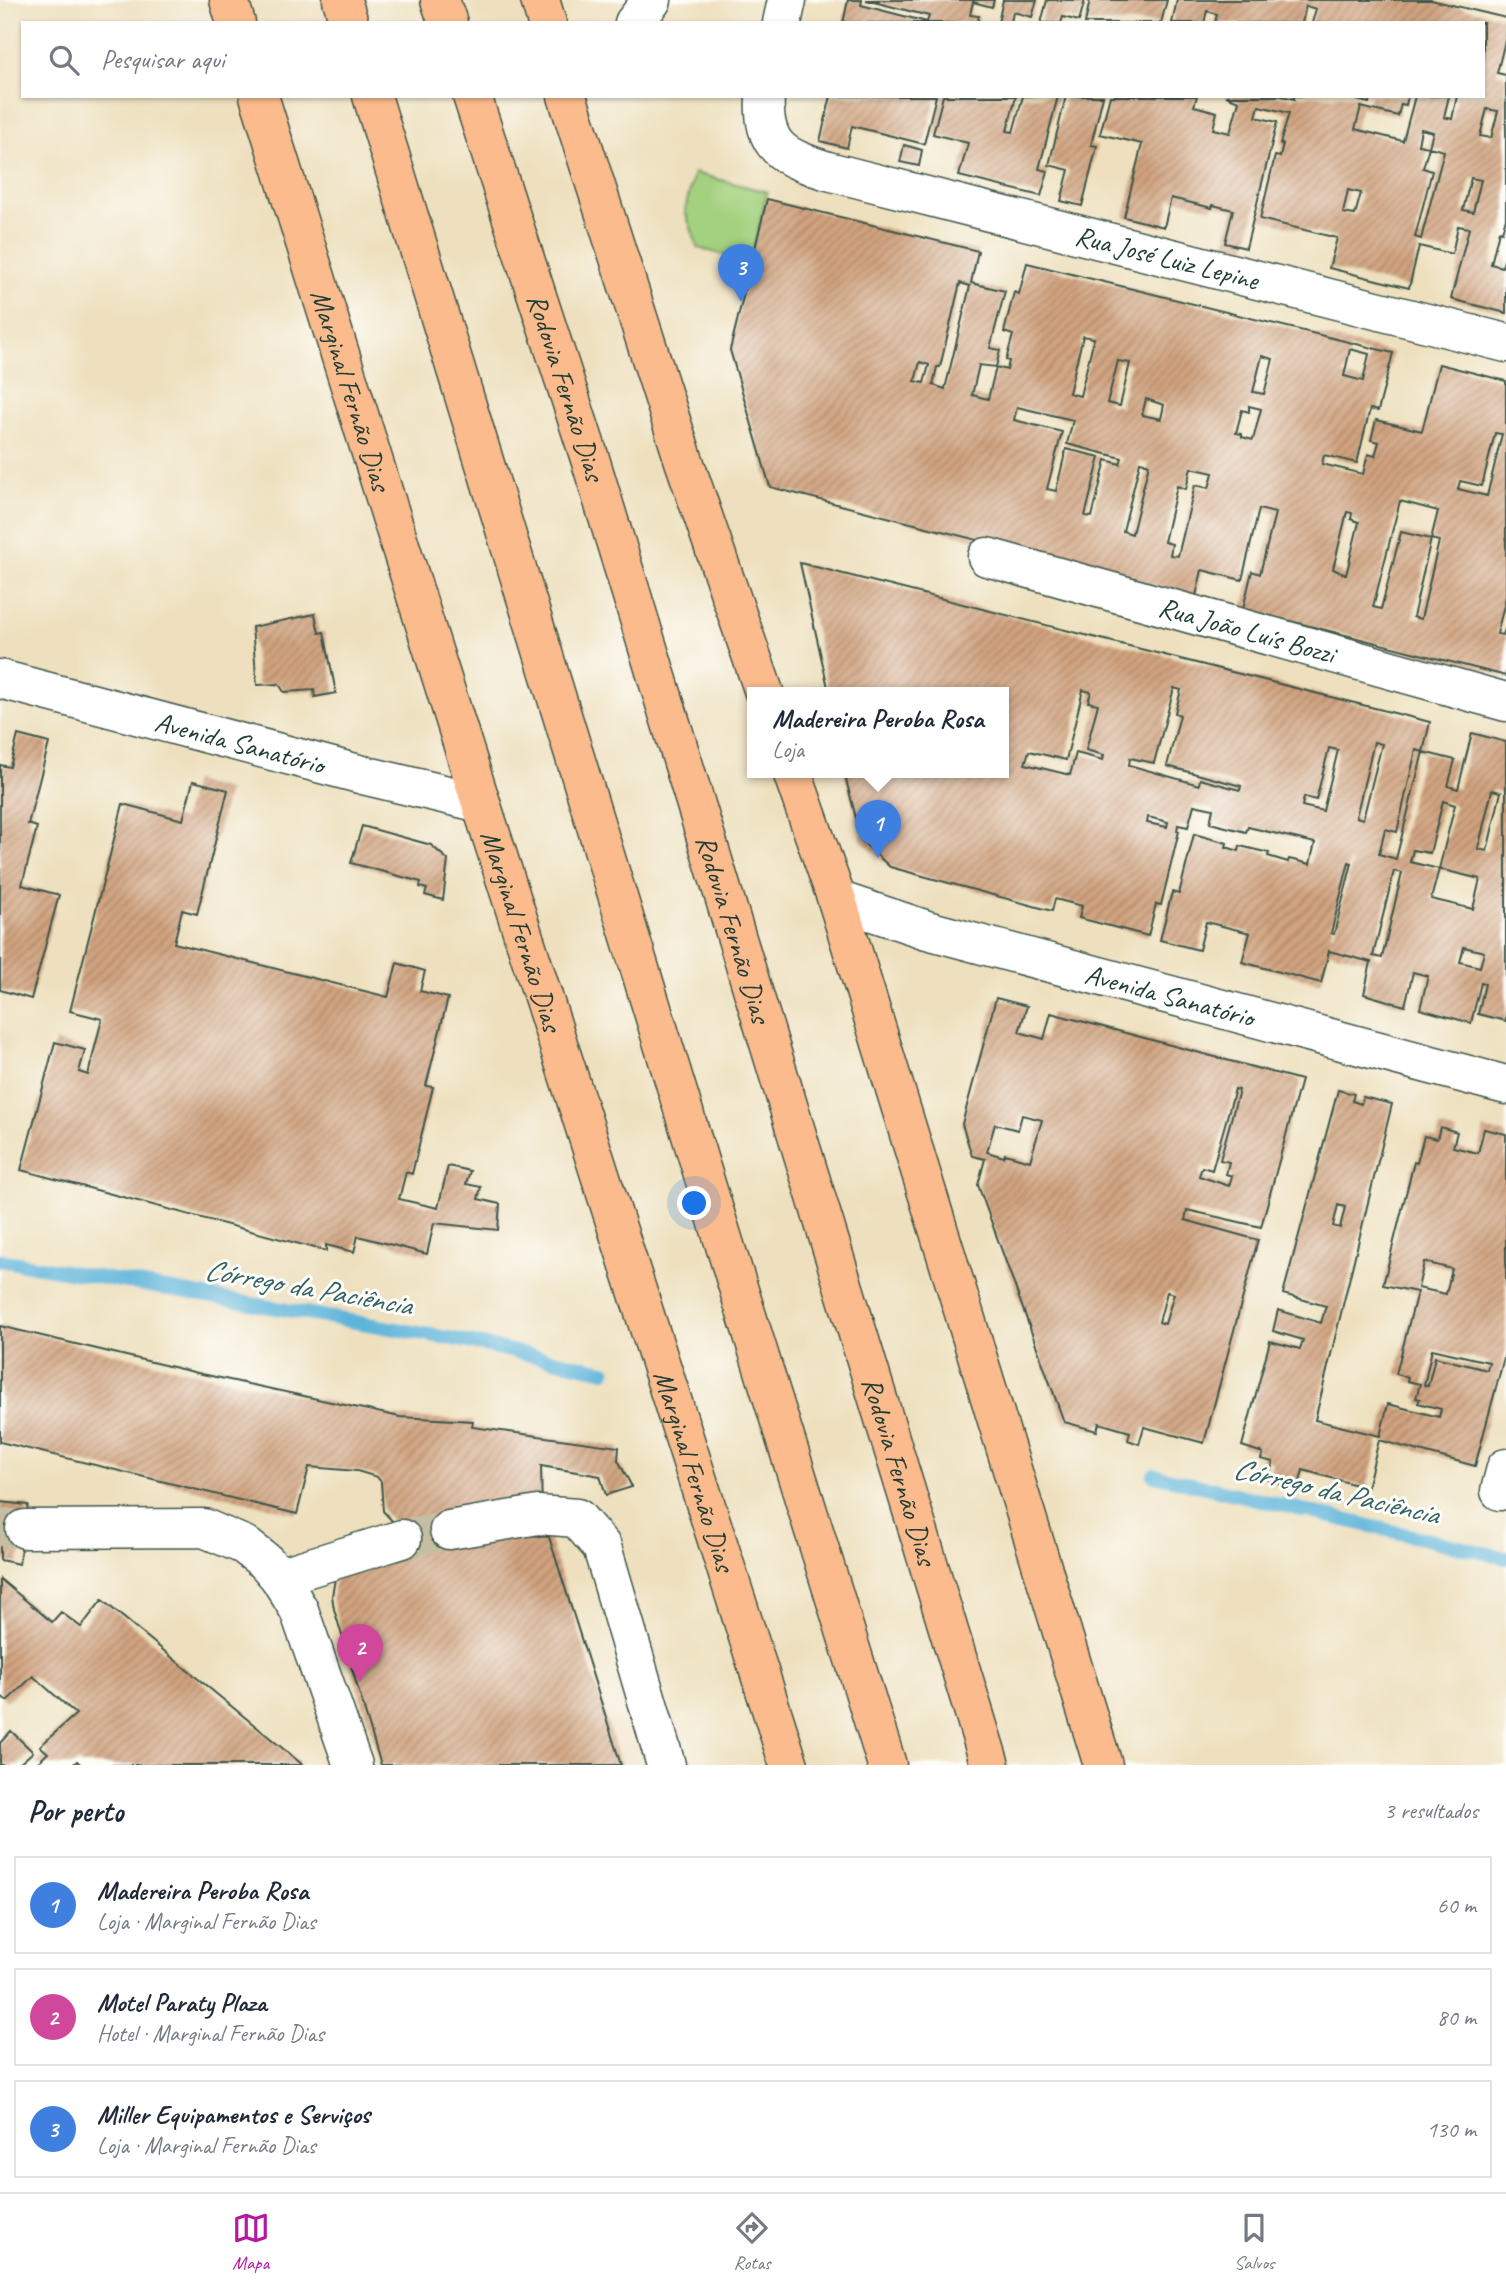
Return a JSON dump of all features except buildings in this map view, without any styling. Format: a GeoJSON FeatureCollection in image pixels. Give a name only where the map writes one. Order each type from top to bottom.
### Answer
{"type":"FeatureCollection","features":[{"type":"Feature","properties":{"kind":"highway"},"geometry":{"type":"LineString","coordinates":[[229,0],[235,21]]}},
{"type":"Feature","properties":{"kind":"highway"},"geometry":{"type":"LineString","coordinates":[[342,0],[348,21]]}},
{"type":"Feature","properties":{"kind":"highway"},"geometry":{"type":"LineString","coordinates":[[440,0],[447,21]]}},
{"type":"Feature","properties":{"kind":"highway"},"geometry":{"type":"LineString","coordinates":[[540,0],[546,21]]}},
{"type":"Feature","properties":{"kind":"highway","name":"Marginal Fernão Dias"},"geometry":{"type":"LineString","coordinates":[[260,98],[481,803],[789,1765]]}},
{"type":"Feature","properties":{"kind":"highway"},"geometry":{"type":"LineString","coordinates":[[373,98],[771,1398],[887,1765]]}},
{"type":"Feature","properties":{"kind":"highway","name":"Rodovia Fernão Dias"},"geometry":{"type":"LineString","coordinates":[[473,98],[591,462],[990,1765]]}},
{"type":"Feature","properties":{"kind":"highway"},"geometry":{"type":"LineString","coordinates":[[571,99],[684,461],[762,687]]}},
{"type":"Feature","properties":{"kind":"highway"},"geometry":{"type":"LineString","coordinates":[[794,778],[836,900],[1103,1765]]}},
{"type":"Feature","properties":{"kind":"street"},"geometry":{"type":"LineString","coordinates":[[636,21],[652,0]]}},
{"type":"Feature","properties":{"kind":"street"},"geometry":{"type":"LineString","coordinates":[[783,21],[788,0]]}},
{"type":"Feature","properties":{"kind":"street","name":"Rua José Luiz Lepine"},"geometry":{"type":"LineString","coordinates":[[765,98],[766,123],[771,138],[780,151],[796,161],[1506,343]]}},
{"type":"Feature","properties":{"kind":"street","name":"Rua João Luís Bozzi"},"geometry":{"type":"LineString","coordinates":[[987,557],[1506,702]]}},
{"type":"Feature","properties":{"kind":"street","name":"Avenida Sanatório"},"geometry":{"type":"LineString","coordinates":[[1,676],[363,775],[481,803]]}},
{"type":"Feature","properties":{"kind":"street","name":"Avenida Sanatório"},"geometry":{"type":"LineString","coordinates":[[836,900],[927,930],[1506,1085]]}},
{"type":"Feature","properties":{"kind":"street"},"geometry":{"type":"LineString","coordinates":[[449,1530],[538,1515],[577,1518],[601,1547],[666,1765]]}},
{"type":"Feature","properties":{"kind":"street"},"geometry":{"type":"LineString","coordinates":[[25,1529],[205,1528],[244,1545],[266,1562],[279,1577],[299,1610],[353,1765]]}},
{"type":"Feature","properties":{"kind":"street"},"geometry":{"type":"LineString","coordinates":[[279,1577],[402,1539]]}},
{"type":"Feature","properties":{"kind":"street"},"geometry":{"type":"LineString","coordinates":[[770,1765],[777,1726]]}},
{"type":"Feature","properties":{"kind":"green space"},"geometry":{"type":"Polygon","coordinates":[[[694,173],[767,192],[750,262],[698,248],[685,211],[694,173]]]}},
{"type":"Feature","properties":{"kind":"waterway","name":"Córrego da Paciência"},"geometry":{"type":"LineString","coordinates":[[0,1260],[459,1340],[605,1371]]}},
{"type":"Feature","properties":{"kind":"waterway","name":"Córrego da Paciência"},"geometry":{"type":"LineString","coordinates":[[1154,1475],[1506,1558]]}},
{"type":"Feature","properties":{"kind":"tunnel"},"geometry":{"type":"LineString","coordinates":[[0,1527],[25,1529]]}},
{"type":"Feature","properties":{"kind":"tunnel"},"geometry":{"type":"LineString","coordinates":[[402,1539],[449,1530]]}},
{"type":"Feature","properties":{"kind":"place","name":"Miller Equipamentos e Serviços"},"geometry":{"type":"Point","coordinates":[741,302]}},
{"type":"Feature","properties":{"kind":"place","name":"Madereira Peroba Rosa"},"geometry":{"type":"Point","coordinates":[878,858]}},
{"type":"Feature","properties":{"kind":"place","name":"Motel Paraty Plaza"},"geometry":{"type":"Point","coordinates":[360,1682]}}]}
